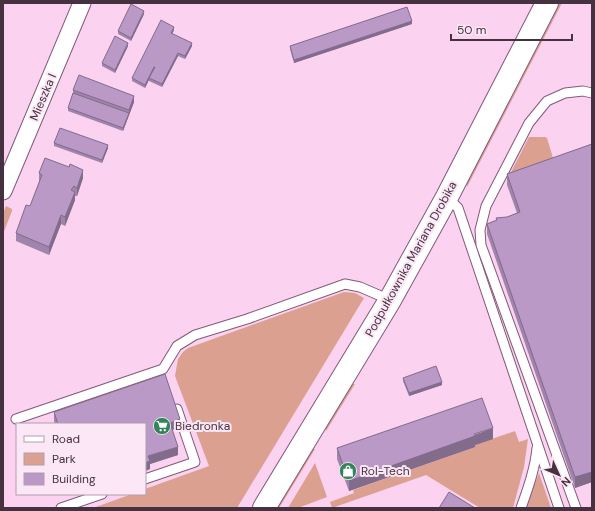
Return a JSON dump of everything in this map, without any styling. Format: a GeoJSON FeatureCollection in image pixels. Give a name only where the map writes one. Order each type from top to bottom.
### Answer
{"type":"FeatureCollection","features":[{"type":"Feature","properties":{"kind":"main road","name":"Podpułkownika Mariana Drobika"},"geometry":{"type":"LineString","coordinates":[[264,508],[390,300],[447,197],[547,3]]}},
{"type":"Feature","properties":{"kind":"street","name":"Mieszka I"},"geometry":{"type":"LineString","coordinates":[[3,191],[82,3]]}},
{"type":"Feature","properties":{"kind":"lane"},"geometry":{"type":"LineString","coordinates":[[576,508],[481,245],[480,230],[486,206],[529,123],[547,101],[565,93],[583,91],[592,93]]}},
{"type":"Feature","properties":{"kind":"lane"},"geometry":{"type":"LineString","coordinates":[[447,197],[458,208],[559,508]]}},
{"type":"Feature","properties":{"kind":"lane"},"geometry":{"type":"LineString","coordinates":[[16,419],[164,372],[177,346],[195,335],[247,319],[346,284],[360,287],[390,300]]}},
{"type":"Feature","properties":{"kind":"lane"},"geometry":{"type":"LineString","coordinates":[[146,479],[195,462],[173,398]]}},
{"type":"Feature","properties":{"kind":"lane"},"geometry":{"type":"LineString","coordinates":[[521,508],[536,459],[538,444]]}},
{"type":"Feature","properties":{"kind":"lane"},"geometry":{"type":"LineString","coordinates":[[61,508],[99,495]]}},
{"type":"Feature","properties":{"kind":"green space"},"geometry":{"type":"Polygon","coordinates":[[[556,3],[562,3],[467,187],[467,179],[556,3]]]}},
{"type":"Feature","properties":{"kind":"green space"},"geometry":{"type":"Polygon","coordinates":[[[529,137],[547,138],[556,168],[508,178],[529,137]]]}},
{"type":"Feature","properties":{"kind":"green space"},"geometry":{"type":"Polygon","coordinates":[[[6,206],[12,209],[12,211],[3,234],[3,213],[6,206]]]}},
{"type":"Feature","properties":{"kind":"green space"},"geometry":{"type":"Polygon","coordinates":[[[344,292],[355,293],[364,298],[237,508],[93,508],[129,495],[146,495],[146,489],[209,466],[175,376],[178,359],[188,348],[344,292]]]}},
{"type":"Feature","properties":{"kind":"green space"},"geometry":{"type":"Polygon","coordinates":[[[351,384],[355,384],[326,431],[325,428],[351,384]]]}},
{"type":"Feature","properties":{"kind":"green space"},"geometry":{"type":"Polygon","coordinates":[[[515,431],[519,442],[528,439],[524,467],[513,508],[480,508],[426,475],[332,508],[330,502],[354,493],[353,490],[475,447],[474,445],[515,431]]]}},
{"type":"Feature","properties":{"kind":"green space"},"geometry":{"type":"Polygon","coordinates":[[[312,449],[315,449],[279,508],[274,508],[312,449]]]}},
{"type":"Feature","properties":{"kind":"green space"},"geometry":{"type":"Polygon","coordinates":[[[315,463],[327,497],[298,508],[288,508],[315,463]]]}},
{"type":"Feature","properties":{"kind":"green space"},"geometry":{"type":"Polygon","coordinates":[[[539,473],[551,508],[525,508],[539,473]]]}},
{"type":"Feature","properties":{"kind":"building"},"geometry":{"type":"Polygon","coordinates":[[[131,4],[144,11],[131,38],[118,31],[131,4]]]}},
{"type":"Feature","properties":{"kind":"building"},"geometry":{"type":"Polygon","coordinates":[[[407,7],[412,21],[294,60],[290,46],[407,7]]]}},
{"type":"Feature","properties":{"kind":"building"},"geometry":{"type":"Polygon","coordinates":[[[161,20],[174,27],[171,33],[192,43],[185,56],[178,53],[162,84],[149,78],[154,67],[145,85],[132,78],[161,20]]]}},
{"type":"Feature","properties":{"kind":"building"},"geometry":{"type":"Polygon","coordinates":[[[115,36],[128,43],[115,70],[102,63],[115,36]]]}},
{"type":"Feature","properties":{"kind":"building"},"geometry":{"type":"Polygon","coordinates":[[[79,75],[134,96],[129,110],[73,90],[79,75]]]}},
{"type":"Feature","properties":{"kind":"building"},"geometry":{"type":"Polygon","coordinates":[[[73,93],[129,113],[123,128],[68,108],[73,93]]]}},
{"type":"Feature","properties":{"kind":"building"},"geometry":{"type":"Polygon","coordinates":[[[60,128],[108,145],[102,160],[54,143],[60,128]]]}},
{"type":"Feature","properties":{"kind":"building"},"geometry":{"type":"Polygon","coordinates":[[[592,144],[592,472],[575,477],[487,224],[497,220],[496,218],[507,217],[520,212],[507,174],[592,144]]]}},
{"type":"Feature","properties":{"kind":"building"},"geometry":{"type":"Polygon","coordinates":[[[45,158],[69,167],[70,164],[83,170],[77,188],[74,186],[71,190],[75,192],[65,217],[61,215],[49,247],[16,233],[26,205],[30,206],[42,175],[39,173],[45,158]]]}},
{"type":"Feature","properties":{"kind":"building"},"geometry":{"type":"Polygon","coordinates":[[[436,366],[442,382],[409,393],[403,378],[436,366]]]}},
{"type":"Feature","properties":{"kind":"building","name":"Biedronka"},"geometry":{"type":"Polygon","coordinates":[[[165,374],[180,419],[170,423],[178,447],[148,456],[150,461],[146,463],[146,423],[58,423],[54,412],[165,374]]]}},
{"type":"Feature","properties":{"kind":"building"},"geometry":{"type":"Polygon","coordinates":[[[482,398],[493,428],[474,434],[475,436],[349,481],[337,448],[482,398]]]}},
{"type":"Feature","properties":{"kind":"building"},"geometry":{"type":"Polygon","coordinates":[[[449,492],[475,508],[439,508],[449,492]]]}},
{"type":"Feature","properties":{"kind":"place","name":"Biedronka"},"geometry":{"type":"Point","coordinates":[162,426]}},
{"type":"Feature","properties":{"kind":"place","name":"Rol-Tech"},"geometry":{"type":"Point","coordinates":[348,471]}}]}
